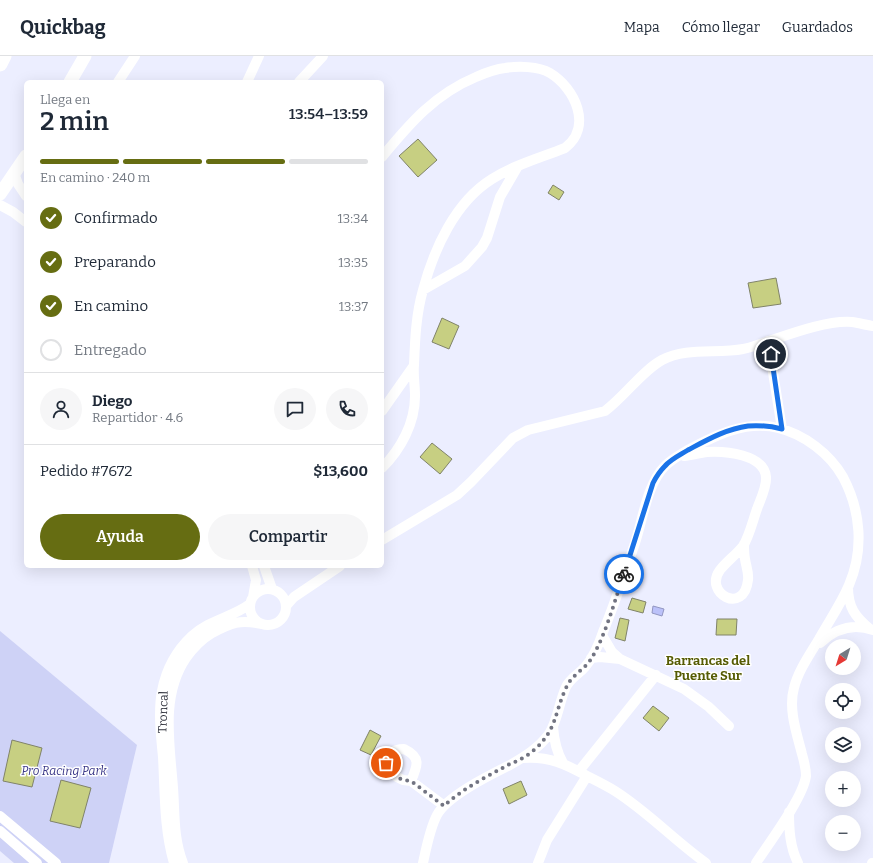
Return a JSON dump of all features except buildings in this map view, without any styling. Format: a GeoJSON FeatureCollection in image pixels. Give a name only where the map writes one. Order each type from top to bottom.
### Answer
{"type":"FeatureCollection","features":[{"type":"Feature","properties":{"kind":"highway"},"geometry":{"type":"LineString","coordinates":[[0,64],[4,56]]}},
{"type":"Feature","properties":{"kind":"main road"},"geometry":{"type":"LineString","coordinates":[[71,80],[85,56]]}},
{"type":"Feature","properties":{"kind":"main road"},"geometry":{"type":"LineString","coordinates":[[0,194],[24,159]]}},
{"type":"Feature","properties":{"kind":"street"},"geometry":{"type":"LineString","coordinates":[[119,80],[135,56]]}},
{"type":"Feature","properties":{"kind":"street"},"geometry":{"type":"LineString","coordinates":[[248,80],[259,56]]}},
{"type":"Feature","properties":{"kind":"street"},"geometry":{"type":"LineString","coordinates":[[301,80],[323,56]]}},
{"type":"Feature","properties":{"kind":"street"},"geometry":{"type":"LineString","coordinates":[[384,155],[420,114],[454,87],[482,74],[505,68],[540,69],[549,73],[559,81],[577,105],[580,123],[578,132],[571,144],[565,148],[518,166],[490,180],[476,191],[464,204],[440,244],[423,290],[416,329],[413,368],[415,397],[412,416],[402,444],[384,466]]}},
{"type":"Feature","properties":{"kind":"street"},"geometry":{"type":"LineString","coordinates":[[423,290],[465,266],[482,247],[487,238],[502,192],[518,166]]}},
{"type":"Feature","properties":{"kind":"street"},"geometry":{"type":"LineString","coordinates":[[14,174],[24,193]]}},
{"type":"Feature","properties":{"kind":"street"},"geometry":{"type":"LineString","coordinates":[[0,205],[7,208],[24,221]]}},
{"type":"Feature","properties":{"kind":"street"},"geometry":{"type":"LineString","coordinates":[[384,539],[457,495],[472,482],[513,438],[519,434],[528,430],[605,411],[615,404],[661,360],[683,354],[745,349],[836,323],[852,322],[873,326]]}},
{"type":"Feature","properties":{"kind":"street"},"geometry":{"type":"LineString","coordinates":[[768,342],[782,429]]}},
{"type":"Feature","properties":{"kind":"street"},"geometry":{"type":"LineString","coordinates":[[384,407],[413,368]]}},
{"type":"Feature","properties":{"kind":"street"},"geometry":{"type":"LineString","coordinates":[[423,863],[434,822],[437,814],[444,806],[454,796],[523,758],[547,737],[553,727],[566,687],[570,680],[584,668],[592,658],[602,636],[635,543],[653,483],[657,476],[666,465],[676,457],[710,438],[734,429],[749,426],[767,426],[796,434],[825,454],[837,467],[847,486],[855,508],[859,529],[857,560],[848,587],[808,656],[795,684],[793,692],[792,702],[794,724],[806,774],[804,784],[798,797],[756,863]]}},
{"type":"Feature","properties":{"kind":"street"},"geometry":{"type":"LineString","coordinates":[[676,457],[705,452],[730,453],[750,458],[759,463],[765,470],[766,483],[744,544],[720,570],[715,583],[721,594],[733,600],[743,595],[748,584],[749,578],[745,560],[744,544]]}},
{"type":"Feature","properties":{"kind":"street"},"geometry":{"type":"LineString","coordinates":[[253,568],[256,580],[252,600],[252,615],[261,624]]}},
{"type":"Feature","properties":{"kind":"street"},"geometry":{"type":"LineString","coordinates":[[265,568],[272,589],[281,594],[286,606],[294,597],[337,568]]}},
{"type":"Feature","properties":{"kind":"street"},"geometry":{"type":"LineString","coordinates":[[848,587],[848,598],[857,617],[872,629]]}},
{"type":"Feature","properties":{"kind":"street","name":"Troncal"},"geometry":{"type":"LineString","coordinates":[[174,863],[167,829],[160,713],[165,678],[176,655],[193,635],[206,625],[243,609],[261,590],[272,589]]}},
{"type":"Feature","properties":{"kind":"street"},"geometry":{"type":"LineString","coordinates":[[281,594],[305,590]]}},
{"type":"Feature","properties":{"kind":"street","name":"Troncal"},"geometry":{"type":"LineString","coordinates":[[183,863],[177,845],[174,826],[174,796],[168,719],[170,697],[177,672],[192,650],[209,635],[233,623],[248,621],[261,624],[273,624],[279,622],[286,612],[286,606]]}},
{"type":"Feature","properties":{"kind":"street"},"geometry":{"type":"LineString","coordinates":[[808,656],[820,642],[838,630],[855,627],[872,629]]}},
{"type":"Feature","properties":{"kind":"street"},"geometry":{"type":"LineString","coordinates":[[602,636],[612,652],[620,659],[656,675],[690,694],[709,707],[729,726]]}},
{"type":"Feature","properties":{"kind":"street"},"geometry":{"type":"LineString","coordinates":[[592,658],[600,657],[620,659]]}},
{"type":"Feature","properties":{"kind":"street"},"geometry":{"type":"LineString","coordinates":[[538,863],[547,840],[583,774],[656,675]]}},
{"type":"Feature","properties":{"kind":"street"},"geometry":{"type":"LineString","coordinates":[[553,727],[554,743],[563,763]]}},
{"type":"Feature","properties":{"kind":"street"},"geometry":{"type":"LineString","coordinates":[[523,758],[547,758],[563,763],[621,795],[706,863]]}},
{"type":"Feature","properties":{"kind":"street"},"geometry":{"type":"LineString","coordinates":[[411,781],[444,806]]}},
{"type":"Feature","properties":{"kind":"street"},"geometry":{"type":"LineString","coordinates":[[789,811],[791,844],[798,863]]}},
{"type":"Feature","properties":{"kind":"street"},"geometry":{"type":"LineString","coordinates":[[0,816],[56,863]]}},
{"type":"Feature","properties":{"kind":"street"},"geometry":{"type":"LineString","coordinates":[[0,831],[38,863]]}},
{"type":"Feature","properties":{"kind":"green space","name":"Pro Racing Park"},"geometry":{"type":"Polygon","coordinates":[[[0,631],[137,745],[109,863],[14,863],[0,851],[0,631]]]}},
{"type":"Feature","properties":{"kind":"shaded area"},"geometry":{"type":"Polygon","coordinates":[[[653,606],[664,609],[662,616],[652,613],[653,606]]]}},
{"type":"Feature","properties":{"kind":"way so far"},"geometry":{"type":"LineString","coordinates":[[386,763],[397,777],[403,780],[411,781],[444,806],[454,796],[523,758],[547,737],[553,727],[566,687],[570,680],[581,671],[592,658],[602,636],[624,574]]}},
{"type":"Feature","properties":{"kind":"district","name":"Barrancas del Puente Sur"},"geometry":{"type":"Point","coordinates":[708,668]}},
{"type":"Feature","properties":{"kind":"route"},"geometry":{"type":"LineString","coordinates":[[624,574],[653,483],[666,465],[676,457],[710,438],[734,429],[749,426],[767,426],[782,429],[771,354]]}}]}
